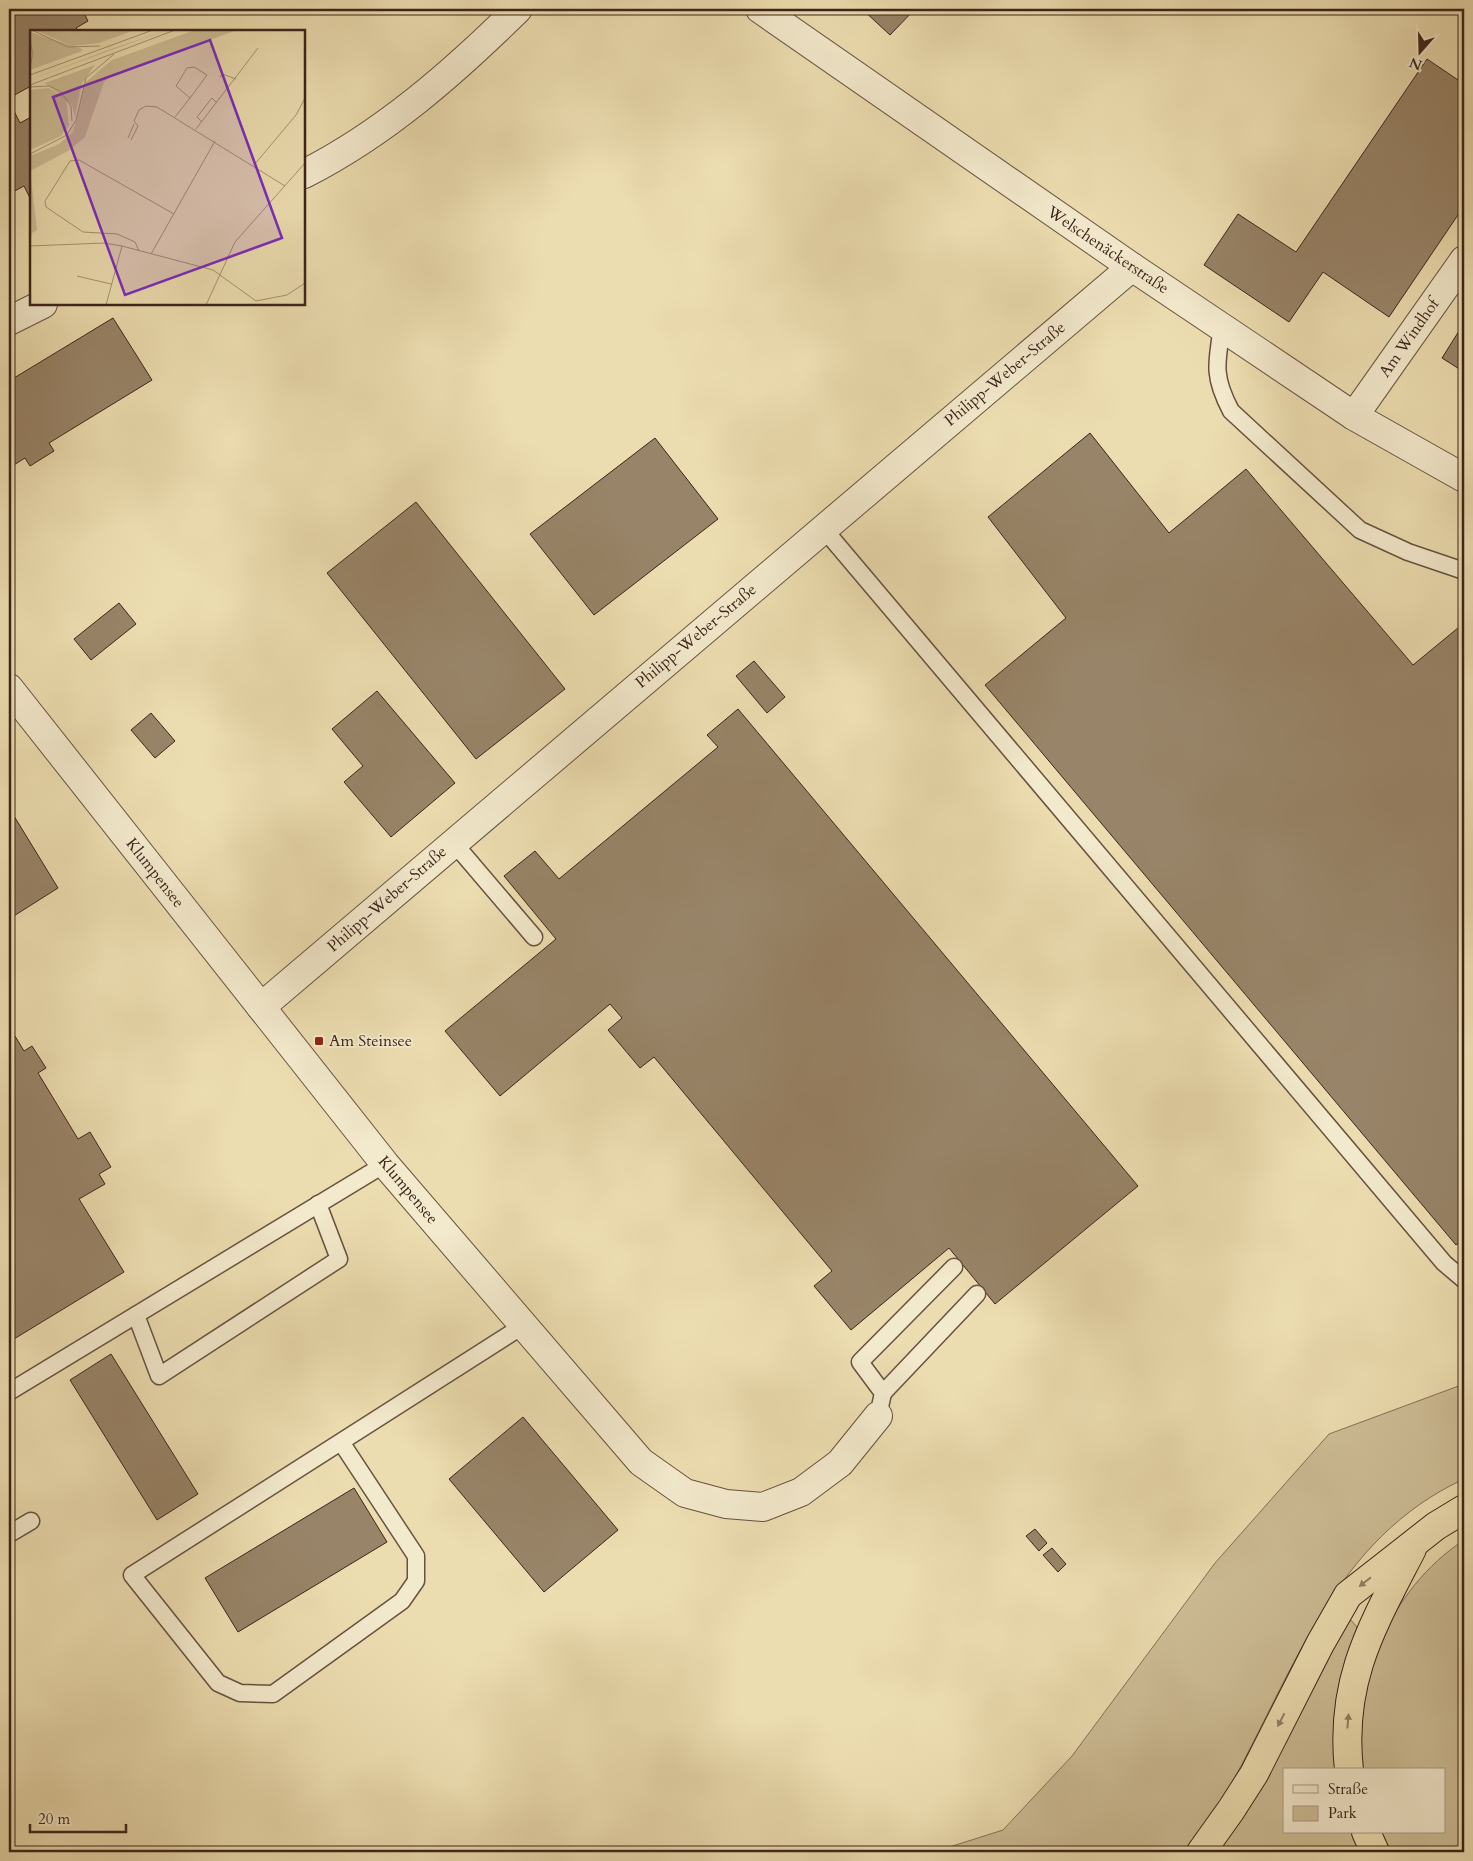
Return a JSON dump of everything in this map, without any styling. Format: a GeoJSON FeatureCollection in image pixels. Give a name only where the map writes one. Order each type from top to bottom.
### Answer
{"type":"FeatureCollection","features":[{"type":"Feature","properties":{"kind":"highway"},"geometry":{"type":"LineString","coordinates":[[1200,1852],[1231,1810],[1254,1774],[1320,1644],[1348,1595],[1417,1541],[1464,1509]]}},
{"type":"Feature","properties":{"kind":"highway"},"geometry":{"type":"LineString","coordinates":[[1349,1768],[1347,1733],[1350,1699],[1360,1656],[1369,1632],[1417,1541]]}},
{"type":"Feature","properties":{"kind":"highway"},"geometry":{"type":"LineString","coordinates":[[1367,1834],[1375,1852]]}},
{"type":"Feature","properties":{"kind":"street"},"geometry":{"type":"LineString","coordinates":[[305,173],[406,110],[475,51],[518,9]]}},
{"type":"Feature","properties":{"kind":"street","name":"Welschenäckerstraße"},"geometry":{"type":"LineString","coordinates":[[760,9],[1222,328],[1354,416],[1464,478]]}},
{"type":"Feature","properties":{"kind":"street","name":"Am Windhof"},"geometry":{"type":"LineString","coordinates":[[1354,416],[1464,260]]}},
{"type":"Feature","properties":{"kind":"street","name":"Philipp-Weber-Straße"},"geometry":{"type":"LineString","coordinates":[[261,1007],[1132,266]]}},
{"type":"Feature","properties":{"kind":"street"},"geometry":{"type":"LineString","coordinates":[[9,321],[41,305]]}},
{"type":"Feature","properties":{"kind":"street","name":"Klumpensee"},"geometry":{"type":"LineString","coordinates":[[11,694],[386,1164],[641,1462],[685,1493],[726,1504],[763,1507],[802,1492],[840,1463],[880,1405]]}},
{"type":"Feature","properties":{"kind":"lane"},"geometry":{"type":"LineString","coordinates":[[1222,328],[1217,358],[1219,388],[1231,411],[1360,530],[1408,552],[1464,571]]}},
{"type":"Feature","properties":{"kind":"lane"},"geometry":{"type":"LineString","coordinates":[[823,528],[1438,1256],[1464,1280]]}},
{"type":"Feature","properties":{"kind":"lane"},"geometry":{"type":"LineString","coordinates":[[453,842],[534,938]]}},
{"type":"Feature","properties":{"kind":"lane"},"geometry":{"type":"LineString","coordinates":[[9,1392],[386,1164]]}},
{"type":"Feature","properties":{"kind":"lane"},"geometry":{"type":"LineString","coordinates":[[136,1315],[159,1376],[339,1258],[318,1204]]}},
{"type":"Feature","properties":{"kind":"lane"},"geometry":{"type":"LineString","coordinates":[[954,1267],[860,1362],[880,1405],[977,1294]]}},
{"type":"Feature","properties":{"kind":"lane"},"geometry":{"type":"LineString","coordinates":[[341,1442],[416,1556],[416,1581],[402,1601],[273,1694],[240,1693],[218,1683],[132,1575],[524,1325]]}},
{"type":"Feature","properties":{"kind":"lane"},"geometry":{"type":"LineString","coordinates":[[9,1534],[31,1521]]}},
{"type":"Feature","properties":{"kind":"green space"},"geometry":{"type":"Polygon","coordinates":[[[1464,1384],[1464,1479],[1419,1505],[1382,1536],[1350,1573],[1322,1612],[1229,1788],[1212,1815],[1183,1852],[34,1852],[353,1847],[940,1850],[1003,1830],[1072,1756],[1215,1563],[1329,1434],[1464,1384]]]}},
{"type":"Feature","properties":{"kind":"green space"},"geometry":{"type":"Polygon","coordinates":[[[1464,1540],[1464,1852],[1390,1852],[1382,1834],[1446,1834],[1446,1768],[1363,1768],[1361,1736],[1364,1703],[1371,1671],[1381,1640],[1396,1611],[1415,1585],[1437,1561],[1464,1540]]]}},
{"type":"Feature","properties":{"kind":"green space"},"geometry":{"type":"Polygon","coordinates":[[[1349,1618],[1357,1627],[1340,1682],[1335,1712],[1337,1768],[1283,1768],[1283,1834],[1352,1834],[1359,1852],[1218,1852],[1237,1825],[1272,1767],[1349,1618]]]}},
{"type":"Feature","properties":{"kind":"building"},"geometry":{"type":"Polygon","coordinates":[[[9,9],[82,9],[88,21],[76,28],[77,30],[30,30],[30,87],[9,98],[9,9]]]}},
{"type":"Feature","properties":{"kind":"building"},"geometry":{"type":"Polygon","coordinates":[[[862,9],[915,9],[890,35],[862,9]]]}},
{"type":"Feature","properties":{"kind":"building"},"geometry":{"type":"Polygon","coordinates":[[[1427,59],[1464,84],[1464,206],[1389,317],[1323,272],[1289,322],[1204,265],[1238,214],[1296,252],[1427,59]]]}},
{"type":"Feature","properties":{"kind":"building"},"geometry":{"type":"Polygon","coordinates":[[[9,101],[20,123],[30,118],[30,198],[24,186],[9,194],[9,101]]]}},
{"type":"Feature","properties":{"kind":"building"},"geometry":{"type":"Polygon","coordinates":[[[113,318],[152,380],[49,443],[54,451],[30,466],[25,458],[9,468],[9,381],[113,318]]]}},
{"type":"Feature","properties":{"kind":"building"},"geometry":{"type":"Polygon","coordinates":[[[1464,323],[1464,372],[1442,358],[1464,323]]]}},
{"type":"Feature","properties":{"kind":"building"},"geometry":{"type":"Polygon","coordinates":[[[1090,433],[1169,533],[1246,469],[1413,665],[1464,623],[1464,1239],[1456,1245],[985,685],[1066,618],[988,517],[1090,433]]]}},
{"type":"Feature","properties":{"kind":"building"},"geometry":{"type":"Polygon","coordinates":[[[655,438],[718,519],[594,615],[530,534],[655,438]]]}},
{"type":"Feature","properties":{"kind":"building"},"geometry":{"type":"Polygon","coordinates":[[[416,502],[565,689],[476,759],[327,573],[416,502]]]}},
{"type":"Feature","properties":{"kind":"building"},"geometry":{"type":"Polygon","coordinates":[[[119,603],[136,624],[91,660],[74,639],[119,603]]]}},
{"type":"Feature","properties":{"kind":"building"},"geometry":{"type":"Polygon","coordinates":[[[754,661],[785,697],[767,713],[736,676],[754,661]]]}},
{"type":"Feature","properties":{"kind":"building"},"geometry":{"type":"Polygon","coordinates":[[[377,691],[455,783],[391,837],[344,782],[363,766],[332,729],[377,691]]]}},
{"type":"Feature","properties":{"kind":"building"},"geometry":{"type":"Polygon","coordinates":[[[738,709],[1138,1186],[995,1304],[949,1248],[851,1330],[814,1286],[832,1271],[654,1057],[640,1068],[608,1030],[622,1018],[610,1004],[500,1096],[445,1031],[556,939],[504,876],[535,851],[559,879],[718,747],[707,735],[738,709]]]}},
{"type":"Feature","properties":{"kind":"building"},"geometry":{"type":"Polygon","coordinates":[[[151,713],[175,741],[155,758],[131,730],[151,713]]]}},
{"type":"Feature","properties":{"kind":"building"},"geometry":{"type":"Polygon","coordinates":[[[14,816],[58,888],[9,919],[9,820],[14,816]]]}},
{"type":"Feature","properties":{"kind":"building"},"geometry":{"type":"Polygon","coordinates":[[[15,1036],[24,1051],[32,1046],[46,1068],[38,1073],[78,1139],[90,1132],[111,1167],[99,1174],[105,1184],[79,1199],[124,1272],[9,1342],[9,1040],[15,1036]]]}},
{"type":"Feature","properties":{"kind":"building"},"geometry":{"type":"Polygon","coordinates":[[[111,1354],[198,1494],[157,1520],[70,1380],[111,1354]]]}},
{"type":"Feature","properties":{"kind":"building"},"geometry":{"type":"Polygon","coordinates":[[[523,1417],[618,1530],[544,1592],[449,1479],[523,1417]]]}},
{"type":"Feature","properties":{"kind":"building"},"geometry":{"type":"Polygon","coordinates":[[[354,1488],[387,1542],[238,1632],[205,1578],[354,1488]]]}},
{"type":"Feature","properties":{"kind":"building"},"geometry":{"type":"Polygon","coordinates":[[[1035,1529],[1047,1543],[1039,1551],[1026,1536],[1035,1529]]]}},
{"type":"Feature","properties":{"kind":"building"},"geometry":{"type":"Polygon","coordinates":[[[1052,1548],[1066,1564],[1058,1572],[1043,1555],[1052,1548]]]}},
{"type":"Feature","properties":{"kind":"place","name":"Am Steinsee"},"geometry":{"type":"Point","coordinates":[319,1041]}}]}
